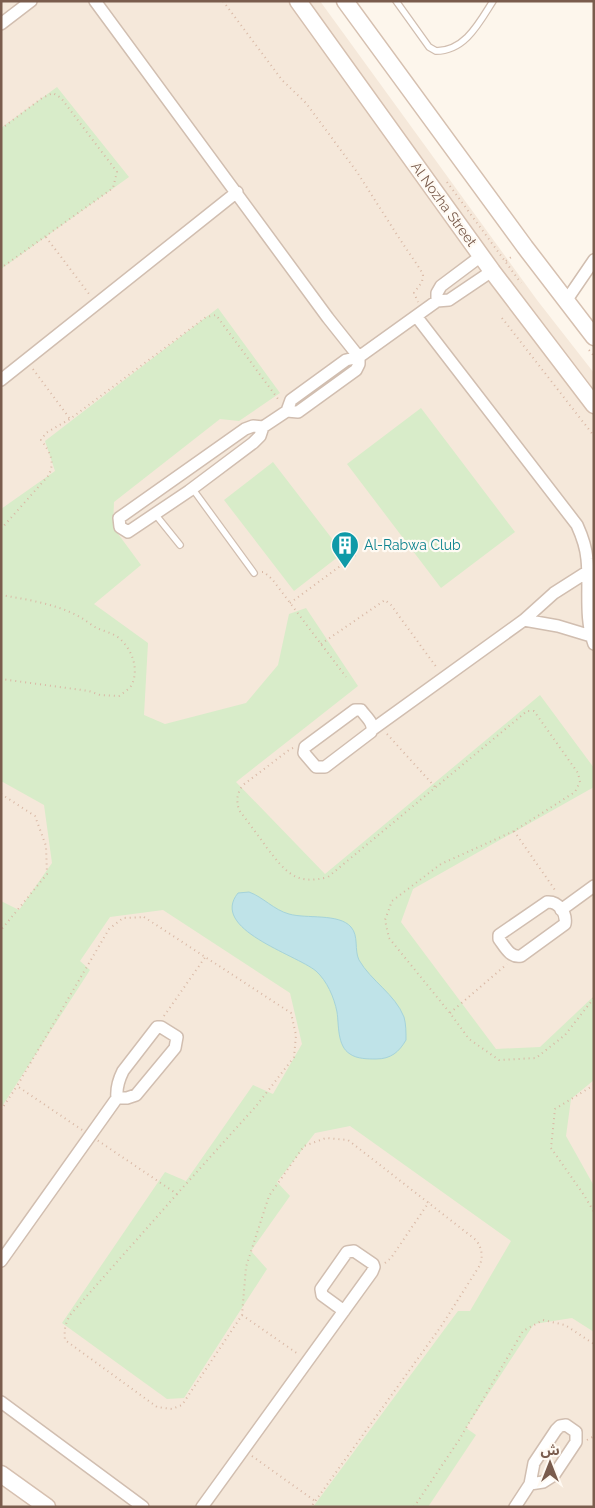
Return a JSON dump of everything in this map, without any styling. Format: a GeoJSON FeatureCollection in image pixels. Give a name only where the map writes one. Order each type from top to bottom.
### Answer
{"type":"FeatureCollection","features":[{"type":"Feature","properties":{"kind":"main road","name":"Al Nozha Street"},"geometry":{"type":"LineString","coordinates":[[298,1],[481,256],[594,405]]}},
{"type":"Feature","properties":{"kind":"main road"},"geometry":{"type":"LineString","coordinates":[[345,1],[525,247],[594,337]]}},
{"type":"Feature","properties":{"kind":"main road"},"geometry":{"type":"LineString","coordinates":[[1,1474],[47,1507]]}},
{"type":"Feature","properties":{"kind":"street"},"geometry":{"type":"LineString","coordinates":[[1,24],[32,1]]}},
{"type":"Feature","properties":{"kind":"street"},"geometry":{"type":"LineString","coordinates":[[95,1],[328,318],[360,357]]}},
{"type":"Feature","properties":{"kind":"street"},"geometry":{"type":"LineString","coordinates":[[1,380],[237,192]]}},
{"type":"Feature","properties":{"kind":"street"},"geometry":{"type":"LineString","coordinates":[[437,301],[441,286],[481,256]]}},
{"type":"Feature","properties":{"kind":"street"},"geometry":{"type":"LineString","coordinates":[[566,301],[594,260]]}},
{"type":"Feature","properties":{"kind":"street"},"geometry":{"type":"LineString","coordinates":[[263,427],[253,426],[244,429],[119,518],[120,528],[128,532],[155,514],[254,443],[260,436],[263,427],[287,411],[298,412],[356,370],[360,357],[420,313],[437,301],[449,300],[492,271]]}},
{"type":"Feature","properties":{"kind":"street"},"geometry":{"type":"LineString","coordinates":[[420,313],[577,526],[584,541],[587,558],[588,604],[592,640],[558,626],[524,620]]}},
{"type":"Feature","properties":{"kind":"street"},"geometry":{"type":"LineString","coordinates":[[178,476],[191,489]]}},
{"type":"Feature","properties":{"kind":"street"},"geometry":{"type":"LineString","coordinates":[[376,727],[372,725],[360,710],[355,710],[305,747],[304,753],[316,767],[325,767],[376,727],[524,620],[554,592],[587,572]]}},
{"type":"Feature","properties":{"kind":"street"},"geometry":{"type":"LineString","coordinates":[[564,908],[594,886]]}},
{"type":"Feature","properties":{"kind":"street"},"geometry":{"type":"LineString","coordinates":[[547,902],[556,903],[564,908],[565,924],[521,956],[516,957],[512,955],[499,939],[501,933],[547,902]]}},
{"type":"Feature","properties":{"kind":"street"},"geometry":{"type":"LineString","coordinates":[[1,1261],[118,1098],[116,1089],[118,1080],[123,1072],[157,1027],[162,1026],[176,1037],[175,1048],[136,1095],[118,1098]]}},
{"type":"Feature","properties":{"kind":"street"},"geometry":{"type":"LineString","coordinates":[[202,1507],[308,1361],[344,1311],[372,1272],[373,1264],[354,1251],[347,1252],[321,1289],[322,1295],[344,1311]]}},
{"type":"Feature","properties":{"kind":"street"},"geometry":{"type":"LineString","coordinates":[[1,1402],[143,1507]]}},
{"type":"Feature","properties":{"kind":"street"},"geometry":{"type":"LineString","coordinates":[[515,1507],[530,1484],[534,1463],[556,1430],[560,1426],[566,1426],[576,1432],[576,1442],[554,1475],[543,1482],[530,1484]]}},
{"type":"Feature","properties":{"kind":"lane"},"geometry":{"type":"LineString","coordinates":[[396,1],[429,47],[436,51],[451,48],[470,36],[493,1]]}},
{"type":"Feature","properties":{"kind":"lane"},"geometry":{"type":"LineString","coordinates":[[191,489],[254,573]]}},
{"type":"Feature","properties":{"kind":"lane"},"geometry":{"type":"LineString","coordinates":[[155,514],[180,545]]}},
{"type":"Feature","properties":{"kind":"path"},"geometry":{"type":"LineString","coordinates":[[223,1],[282,80],[306,103],[351,164],[420,269],[423,275],[422,282],[415,290],[414,296],[420,313]]}},
{"type":"Feature","properties":{"kind":"path"},"geometry":{"type":"LineString","coordinates":[[1,129],[42,98],[53,93],[61,98],[117,172],[113,188],[1,268]]}},
{"type":"Feature","properties":{"kind":"path"},"geometry":{"type":"LineString","coordinates":[[46,237],[97,304]]}},
{"type":"Feature","properties":{"kind":"path"},"geometry":{"type":"LineString","coordinates":[[492,271],[525,247]]}},
{"type":"Feature","properties":{"kind":"path"},"geometry":{"type":"LineString","coordinates":[[1,529],[49,475],[52,457],[41,440],[46,433],[70,419],[206,317],[216,315],[287,411]]}},
{"type":"Feature","properties":{"kind":"path"},"geometry":{"type":"LineString","coordinates":[[502,318],[594,436]]}},
{"type":"Feature","properties":{"kind":"path"},"geometry":{"type":"LineString","coordinates":[[26,360],[70,419]]}},
{"type":"Feature","properties":{"kind":"path"},"geometry":{"type":"LineString","coordinates":[[290,603],[358,553]]}},
{"type":"Feature","properties":{"kind":"path"},"geometry":{"type":"LineString","coordinates":[[254,573],[264,572],[268,576],[346,677]]}},
{"type":"Feature","properties":{"kind":"path"},"geometry":{"type":"LineString","coordinates":[[1,595],[73,613],[97,628],[109,632],[120,639],[128,648],[135,672],[130,687],[119,696],[100,695],[89,691],[1,679]]}},
{"type":"Feature","properties":{"kind":"path"},"geometry":{"type":"LineString","coordinates":[[321,644],[385,600],[391,605],[444,678]]}},
{"type":"Feature","properties":{"kind":"path"},"geometry":{"type":"LineString","coordinates":[[305,747],[297,746],[289,750],[243,785],[238,792],[237,798],[239,810],[285,870],[298,878],[314,880],[328,878],[527,711],[534,711],[578,773],[580,782],[575,792],[514,830],[441,864],[392,901],[385,920],[390,938],[469,1039],[499,1060],[536,1058],[564,1035],[594,998]]}},
{"type":"Feature","properties":{"kind":"path"},"geometry":{"type":"LineString","coordinates":[[376,727],[437,788]]}},
{"type":"Feature","properties":{"kind":"path"},"geometry":{"type":"LineString","coordinates":[[1,794],[35,816],[46,846],[47,874],[1,930]]}},
{"type":"Feature","properties":{"kind":"path"},"geometry":{"type":"LineString","coordinates":[[514,830],[564,908]]}},
{"type":"Feature","properties":{"kind":"path"},"geometry":{"type":"LineString","coordinates":[[157,1027],[206,956]]}},
{"type":"Feature","properties":{"kind":"path"},"geometry":{"type":"LineString","coordinates":[[450,1013],[516,957]]}},
{"type":"Feature","properties":{"kind":"path"},"geometry":{"type":"LineString","coordinates":[[594,1085],[555,1109],[551,1148],[594,1212]]}},
{"type":"Feature","properties":{"kind":"path"},"geometry":{"type":"LineString","coordinates":[[1,1110],[17,1086]]}},
{"type":"Feature","properties":{"kind":"path"},"geometry":{"type":"LineString","coordinates":[[177,1194],[71,1314],[65,1326],[65,1340],[157,1406],[172,1409],[182,1404],[242,1315],[246,1267],[269,1196],[304,1146],[326,1138],[348,1140],[476,1240],[482,1252],[480,1266],[442,1324],[311,1507]]}},
{"type":"Feature","properties":{"kind":"path"},"geometry":{"type":"LineString","coordinates":[[372,1272],[391,1258],[429,1202]]}},
{"type":"Feature","properties":{"kind":"path"},"geometry":{"type":"LineString","coordinates":[[242,1315],[308,1361]]}},
{"type":"Feature","properties":{"kind":"path"},"geometry":{"type":"LineString","coordinates":[[414,1507],[459,1440],[523,1331],[543,1320],[564,1324],[594,1344]]}},
{"type":"Feature","properties":{"kind":"path"},"geometry":{"type":"LineString","coordinates":[[243,1450],[315,1501]]}},
{"type":"Feature","properties":{"kind":"shaded area"},"geometry":{"type":"Polygon","coordinates":[[[1,1],[320,1],[537,300],[594,373],[594,1507],[1,1507],[1,1]]]}},
{"type":"Feature","properties":{"kind":"green space"},"geometry":{"type":"Polygon","coordinates":[[[57,87],[129,177],[1,269],[1,128],[57,87]]]}},
{"type":"Feature","properties":{"kind":"green space"},"geometry":{"type":"Polygon","coordinates":[[[218,308],[280,393],[239,421],[220,419],[114,502],[113,527],[141,565],[94,604],[148,643],[144,715],[165,724],[246,703],[278,665],[289,614],[306,608],[358,686],[236,782],[325,874],[540,695],[594,768],[594,787],[413,889],[401,922],[496,1049],[540,1047],[594,996],[594,1080],[571,1099],[566,1136],[594,1186],[594,1332],[572,1318],[534,1324],[466,1428],[476,1435],[428,1507],[313,1507],[458,1311],[470,1311],[511,1241],[350,1126],[315,1133],[277,1182],[290,1196],[251,1251],[267,1269],[184,1398],[167,1399],[62,1323],[165,1172],[186,1181],[253,1085],[273,1094],[302,1044],[290,993],[163,910],[110,917],[80,961],[90,970],[1,1108],[1,901],[19,910],[52,863],[44,805],[1,781],[1,509],[55,471],[45,441],[218,308]]]}},
{"type":"Feature","properties":{"kind":"green space"},"geometry":{"type":"Polygon","coordinates":[[[421,408],[515,532],[441,588],[347,464],[421,408]]]}},
{"type":"Feature","properties":{"kind":"green space"},"geometry":{"type":"Polygon","coordinates":[[[273,462],[343,553],[294,591],[224,500],[273,462]]]}},
{"type":"Feature","properties":{"kind":"water"},"geometry":{"type":"Polygon","coordinates":[[[249,892],[278,910],[289,914],[331,918],[346,923],[351,927],[355,935],[359,960],[370,975],[395,1001],[404,1017],[406,1040],[397,1051],[386,1058],[373,1059],[356,1057],[346,1050],[341,1041],[334,1001],[327,984],[320,975],[305,964],[258,939],[244,929],[235,918],[232,906],[238,893],[249,892]]]}},
{"type":"Feature","properties":{"kind":"place","name":"Al-Rabwa Club"},"geometry":{"type":"Point","coordinates":[345,569]}}]}
